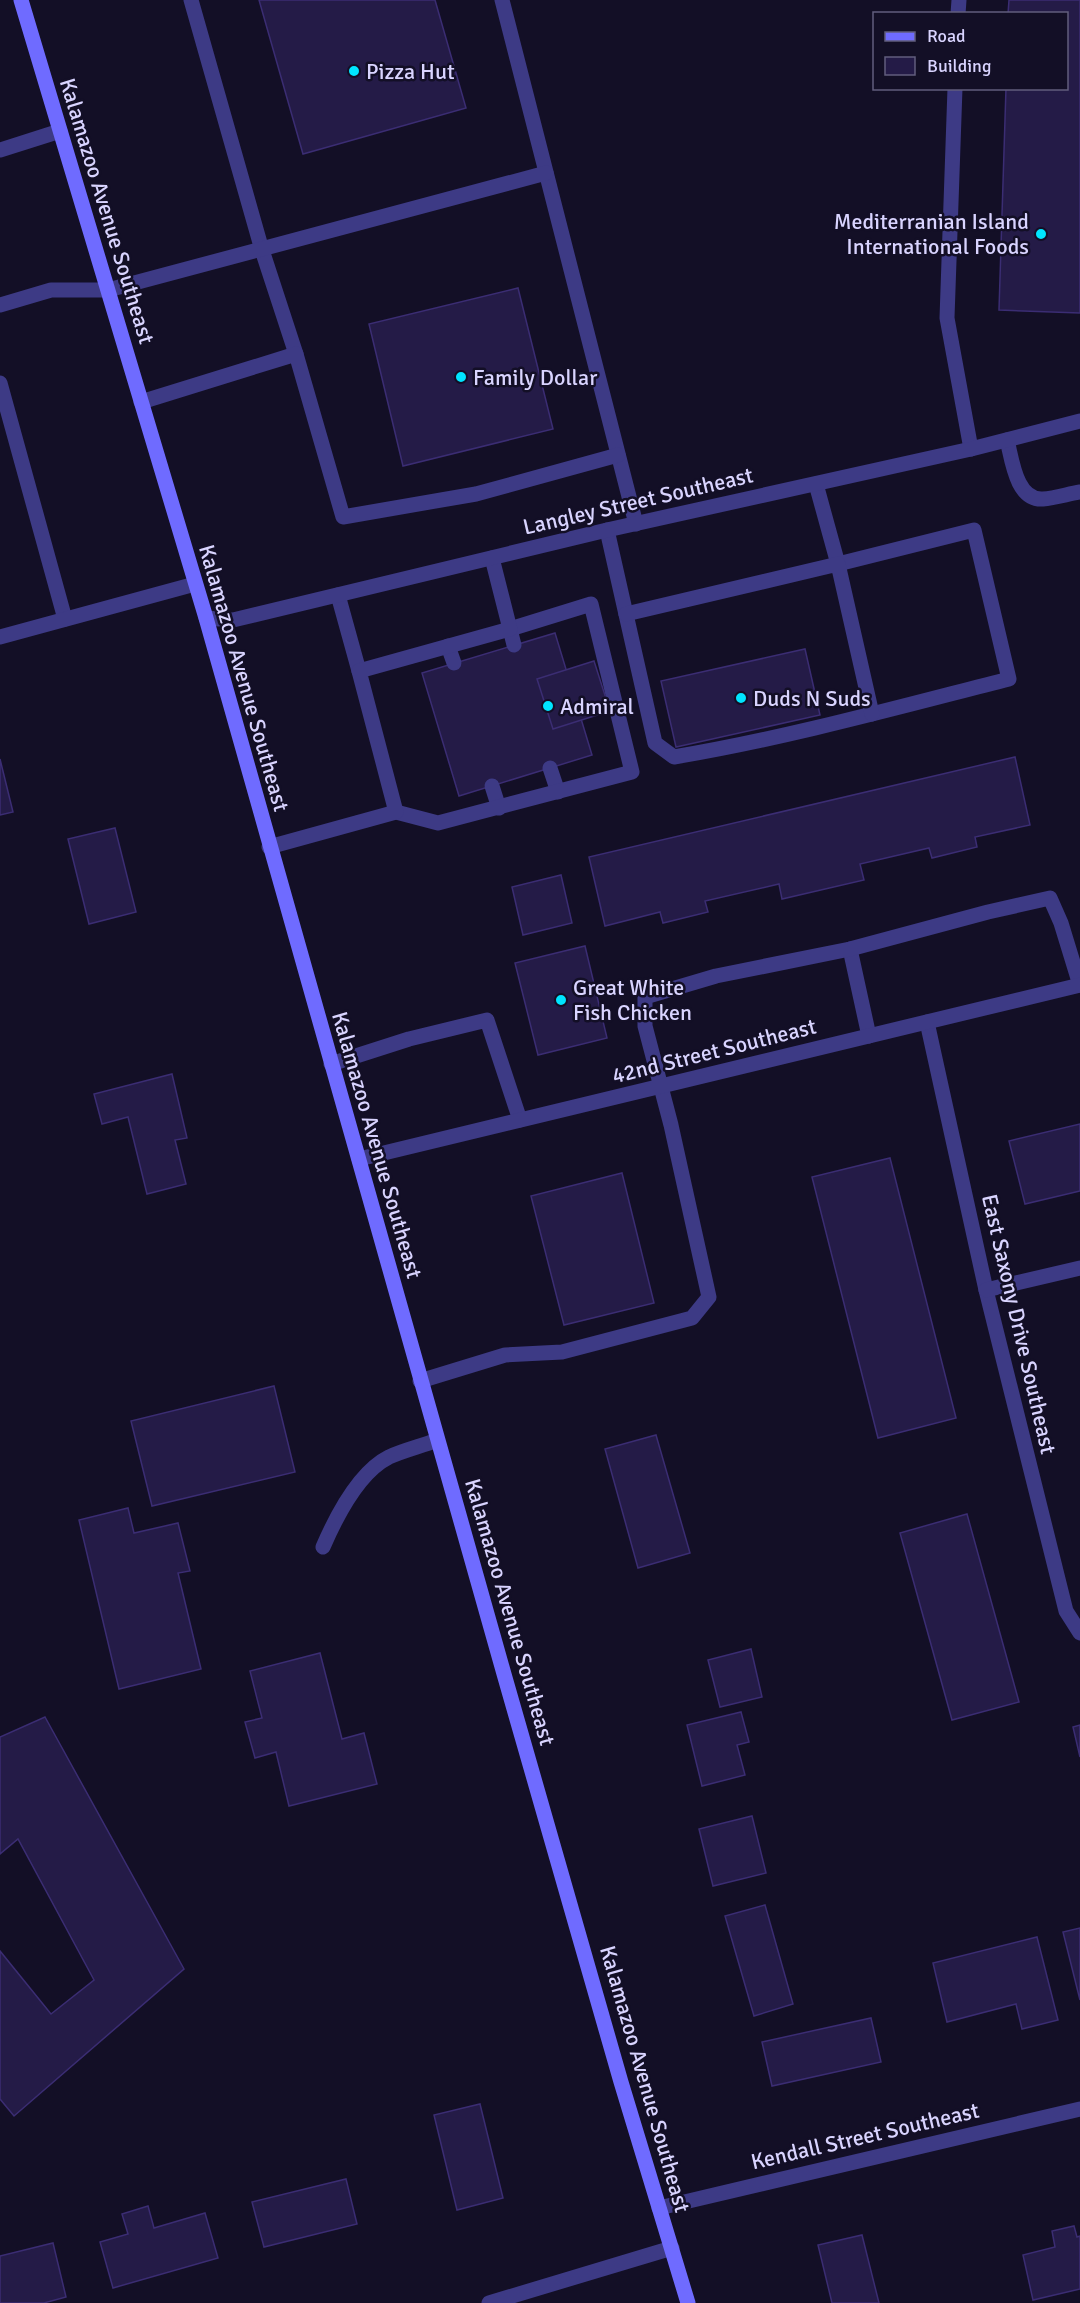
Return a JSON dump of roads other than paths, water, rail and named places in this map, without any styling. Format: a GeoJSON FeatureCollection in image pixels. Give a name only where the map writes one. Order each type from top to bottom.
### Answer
{"type":"FeatureCollection","features":[{"type":"Feature","properties":{"kind":"main road","name":"Kalamazoo Avenue Southeast"},"geometry":{"type":"LineString","coordinates":[[21,0],[206,618],[420,1381],[614,2059],[688,2303]]}},
{"type":"Feature","properties":{"kind":"street"},"geometry":{"type":"LineString","coordinates":[[191,0],[262,250],[296,354],[343,517],[476,494],[618,455]]}},
{"type":"Feature","properties":{"kind":"street"},"geometry":{"type":"LineString","coordinates":[[502,0],[636,524]]}},
{"type":"Feature","properties":{"kind":"street"},"geometry":{"type":"LineString","coordinates":[[955,90],[947,318],[971,448]]}},
{"type":"Feature","properties":{"kind":"street"},"geometry":{"type":"LineString","coordinates":[[0,150],[60,131]]}},
{"type":"Feature","properties":{"kind":"street"},"geometry":{"type":"LineString","coordinates":[[0,305],[51,290],[108,290],[546,173]]}},
{"type":"Feature","properties":{"kind":"street"},"geometry":{"type":"LineString","coordinates":[[141,402],[296,354]]}},
{"type":"Feature","properties":{"kind":"street"},"geometry":{"type":"LineString","coordinates":[[0,383],[65,619]]}},
{"type":"Feature","properties":{"kind":"street","name":"Langley Street Southeast"},"geometry":{"type":"LineString","coordinates":[[206,618],[233,620],[607,530],[1007,440],[1080,421]]}},
{"type":"Feature","properties":{"kind":"street"},"geometry":{"type":"LineString","coordinates":[[1007,440],[1020,489],[1031,497],[1040,500],[1080,492]]}},
{"type":"Feature","properties":{"kind":"street"},"geometry":{"type":"LineString","coordinates":[[816,484],[838,564],[872,714]]}},
{"type":"Feature","properties":{"kind":"street"},"geometry":{"type":"LineString","coordinates":[[607,530],[655,743],[674,757],[872,714],[1010,679],[974,530],[626,614]]}},
{"type":"Feature","properties":{"kind":"street"},"geometry":{"type":"LineString","coordinates":[[492,558],[514,645]]}},
{"type":"Feature","properties":{"kind":"street"},"geometry":{"type":"LineString","coordinates":[[0,637],[195,584]]}},
{"type":"Feature","properties":{"kind":"street"},"geometry":{"type":"LineString","coordinates":[[338,595],[396,812]]}},
{"type":"Feature","properties":{"kind":"street"},"geometry":{"type":"LineString","coordinates":[[269,847],[396,812],[438,823],[632,772],[591,604],[358,671]]}},
{"type":"Feature","properties":{"kind":"street"},"geometry":{"type":"LineString","coordinates":[[448,646],[454,663]]}},
{"type":"Feature","properties":{"kind":"street"},"geometry":{"type":"LineString","coordinates":[[550,768],[558,792]]}},
{"type":"Feature","properties":{"kind":"street"},"geometry":{"type":"LineString","coordinates":[[492,786],[498,808]]}},
{"type":"Feature","properties":{"kind":"street"},"geometry":{"type":"LineString","coordinates":[[420,1381],[505,1355],[562,1352],[692,1318],[710,1297],[671,1125],[659,1087],[645,1026],[645,997],[716,975],[850,949],[1050,898],[1061,923],[1080,985]]}},
{"type":"Feature","properties":{"kind":"street"},"geometry":{"type":"LineString","coordinates":[[850,949],[870,1036]]}},
{"type":"Feature","properties":{"kind":"street","name":"42nd Street Southeast"},"geometry":{"type":"LineString","coordinates":[[359,1159],[1080,985]]}},
{"type":"Feature","properties":{"kind":"street"},"geometry":{"type":"LineString","coordinates":[[331,1064],[410,1039],[487,1020],[520,1120]]}},
{"type":"Feature","properties":{"kind":"street","name":"East Saxony Drive Southeast"},"geometry":{"type":"LineString","coordinates":[[927,1022],[986,1290],[1066,1611],[1080,1633]]}},
{"type":"Feature","properties":{"kind":"street"},"geometry":{"type":"LineString","coordinates":[[986,1290],[1080,1268]]}},
{"type":"Feature","properties":{"kind":"street"},"geometry":{"type":"LineString","coordinates":[[323,1547],[333,1523],[368,1473],[387,1458],[437,1440]]}},
{"type":"Feature","properties":{"kind":"street","name":"Kendall Street Southeast"},"geometry":{"type":"LineString","coordinates":[[659,2208],[1080,2109]]}},
{"type":"Feature","properties":{"kind":"street"},"geometry":{"type":"LineString","coordinates":[[489,2303],[672,2248]]}},
{"type":"Feature","properties":{"kind":"place","name":"Pizza Hut"},"geometry":{"type":"Point","coordinates":[354,71]}},
{"type":"Feature","properties":{"kind":"place","name":"Mediterranian Island International Foods"},"geometry":{"type":"Point","coordinates":[1041,234]}},
{"type":"Feature","properties":{"kind":"place","name":"Family Dollar"},"geometry":{"type":"Point","coordinates":[461,377]}},
{"type":"Feature","properties":{"kind":"place","name":"Duds N Suds"},"geometry":{"type":"Point","coordinates":[741,698]}},
{"type":"Feature","properties":{"kind":"place","name":"Admiral"},"geometry":{"type":"Point","coordinates":[548,706]}},
{"type":"Feature","properties":{"kind":"place","name":"Great White Fish Chicken"},"geometry":{"type":"Point","coordinates":[561,1000]}}]}
